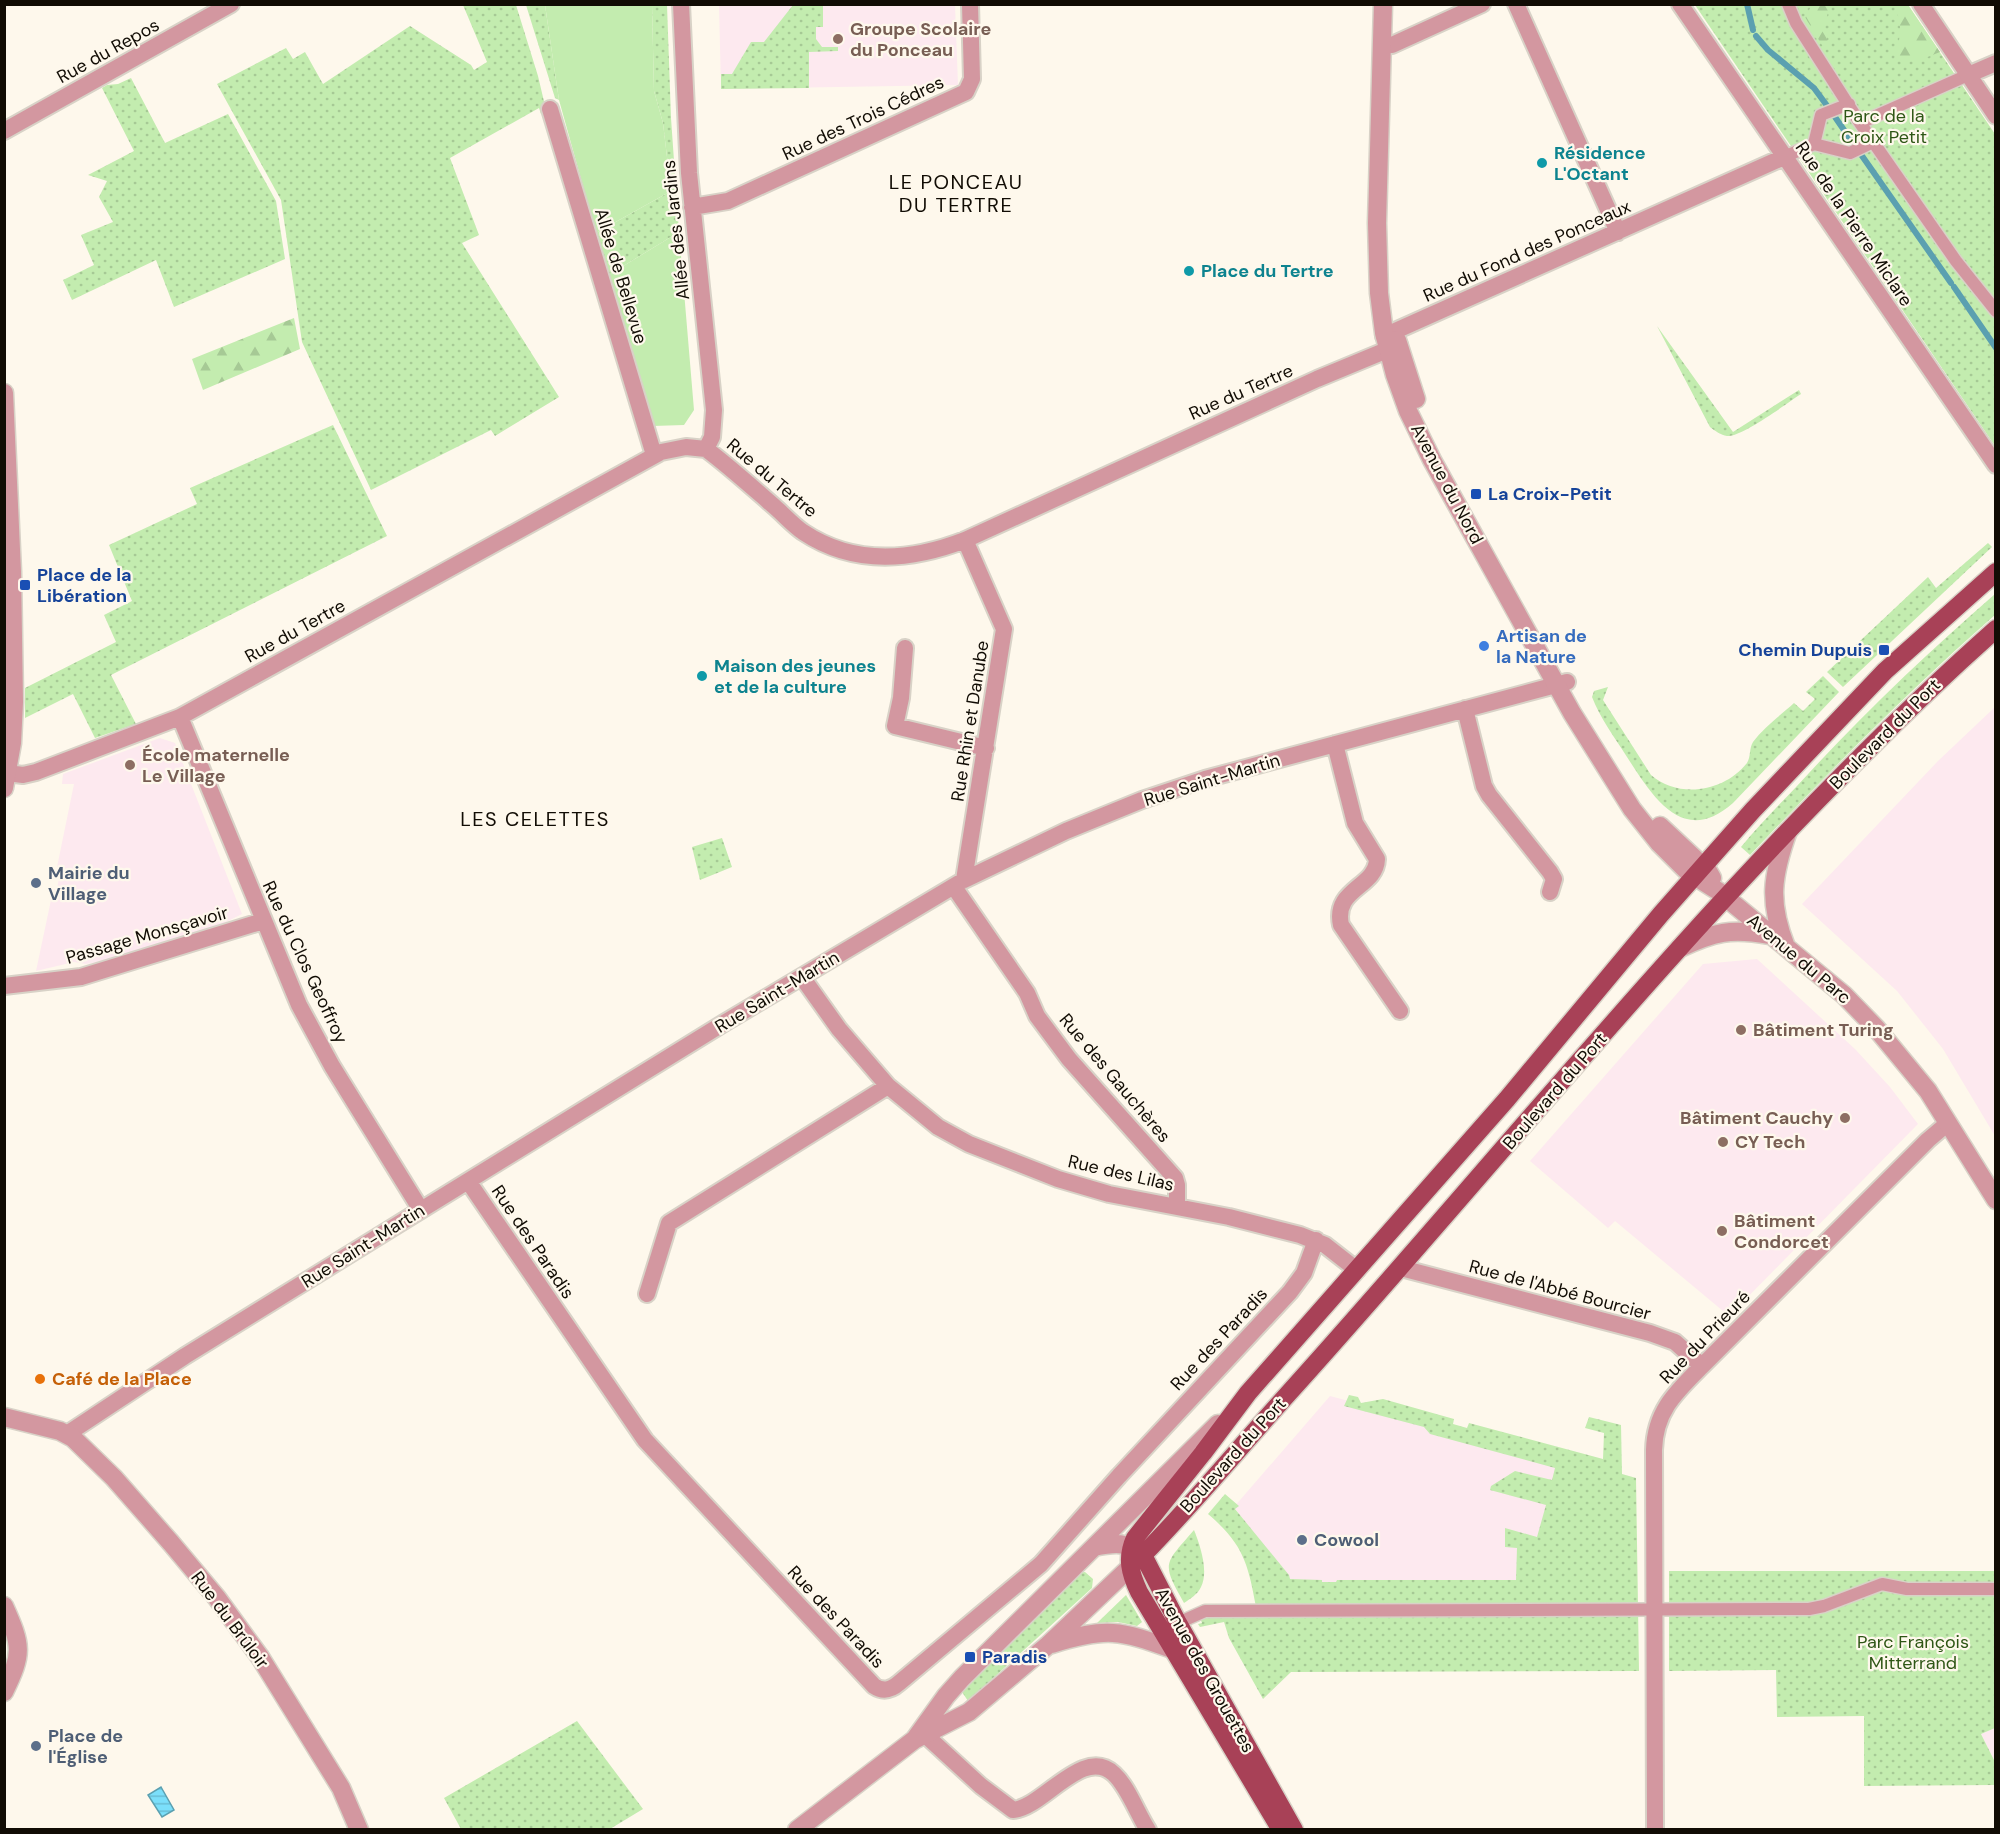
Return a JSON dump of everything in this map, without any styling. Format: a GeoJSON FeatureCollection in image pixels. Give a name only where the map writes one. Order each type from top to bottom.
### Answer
{"type":"FeatureCollection","features":[{"type":"Feature","properties":{"kind":"main road","name":"Boulevard du Port"},"geometry":{"type":"LineString","coordinates":[[1134,1556],[1139,1531],[1203,1453],[1248,1393],[1507,1099],[1699,872],[1819,739],[1885,671],[1995,572]]}},
{"type":"Feature","properties":{"kind":"main road","name":"Boulevard du Port"},"geometry":{"type":"LineString","coordinates":[[1134,1556],[1401,1268],[1680,948],[1721,894],[1788,831],[1897,720],[1995,629]]}},
{"type":"Feature","properties":{"kind":"main road","name":"Avenue des Grouettes"},"geometry":{"type":"LineString","coordinates":[[1134,1556],[1182,1616],[1294,1830]]}},
{"type":"Feature","properties":{"kind":"main road","name":"Avenue des Grouettes"},"geometry":{"type":"LineString","coordinates":[[1134,1556],[1139,1592],[1281,1830]]}},
{"type":"Feature","properties":{"kind":"street","name":"Rue du Repos"},"geometry":{"type":"LineString","coordinates":[[4,130],[231,4]]}},
{"type":"Feature","properties":{"kind":"street","name":"Allée des Jardins"},"geometry":{"type":"LineString","coordinates":[[681,4],[684,93],[692,207],[714,410],[714,427],[706,449]]}},
{"type":"Feature","properties":{"kind":"street","name":"Rue des Trois Cédres"},"geometry":{"type":"LineString","coordinates":[[692,207],[729,201],[966,92],[972,79],[970,4]]}},
{"type":"Feature","properties":{"kind":"street","name":"Avenue du Nord"},"geometry":{"type":"LineString","coordinates":[[1383,4],[1377,247],[1379,288],[1402,395],[1432,460],[1562,683],[1642,806],[1699,872],[1710,873],[1721,894]]}},
{"type":"Feature","properties":{"kind":"street","name":"Avenue du Nord"},"geometry":{"type":"LineString","coordinates":[[1392,340],[1387,237],[1394,4]]}},
{"type":"Feature","properties":{"kind":"street"},"geometry":{"type":"LineString","coordinates":[[1392,45],[1482,4]]}},
{"type":"Feature","properties":{"kind":"street"},"geometry":{"type":"LineString","coordinates":[[1516,4],[1618,232]]}},
{"type":"Feature","properties":{"kind":"street","name":"Rue de la Pierre Miclare"},"geometry":{"type":"LineString","coordinates":[[1680,4],[1995,465]]}},
{"type":"Feature","properties":{"kind":"street"},"geometry":{"type":"LineString","coordinates":[[1788,4],[1796,23],[1860,123],[1956,261],[1995,311]]}},
{"type":"Feature","properties":{"kind":"street"},"geometry":{"type":"LineString","coordinates":[[1921,4],[1995,116]]}},
{"type":"Feature","properties":{"kind":"street"},"geometry":{"type":"LineString","coordinates":[[1860,123],[1995,63]]}},
{"type":"Feature","properties":{"kind":"street"},"geometry":{"type":"LineString","coordinates":[[1814,144],[1821,115],[1849,104]]}},
{"type":"Feature","properties":{"kind":"street","name":"Allée de Bellevue"},"geometry":{"type":"LineString","coordinates":[[550,109],[654,455]]}},
{"type":"Feature","properties":{"kind":"street"},"geometry":{"type":"LineString","coordinates":[[1784,157],[1814,144],[1850,153],[1874,141]]}},
{"type":"Feature","properties":{"kind":"street","name":"Rue du Fond des Ponceaux"},"geometry":{"type":"LineString","coordinates":[[1392,340],[1618,232],[1784,157]]}},
{"type":"Feature","properties":{"kind":"street","name":"Rue du Tertre"},"geometry":{"type":"LineString","coordinates":[[6,781],[36,772],[180,717],[654,455],[686,447],[706,449],[803,532],[851,553],[903,557],[943,549],[965,540],[1317,379],[1392,340]]}},
{"type":"Feature","properties":{"kind":"street"},"geometry":{"type":"LineString","coordinates":[[4,393],[9,659],[14,731],[6,781]]}},
{"type":"Feature","properties":{"kind":"street","name":"Rue Rhin et Danube"},"geometry":{"type":"LineString","coordinates":[[959,883],[986,748],[1004,629],[965,540]]}},
{"type":"Feature","properties":{"kind":"street"},"geometry":{"type":"LineString","coordinates":[[906,648],[902,698],[895,726],[986,748]]}},
{"type":"Feature","properties":{"kind":"street","name":"Rue Saint-Martin"},"geometry":{"type":"LineString","coordinates":[[59,1432],[959,883],[1066,831],[1142,800],[1205,778],[1562,683]]}},
{"type":"Feature","properties":{"kind":"street"},"geometry":{"type":"LineString","coordinates":[[1465,709],[1484,786],[1550,872],[1554,879],[1550,892]]}},
{"type":"Feature","properties":{"kind":"street","name":"Rue du Clos Geoffroy"},"geometry":{"type":"LineString","coordinates":[[180,717],[263,921],[310,1027],[421,1210]]}},
{"type":"Feature","properties":{"kind":"street"},"geometry":{"type":"LineString","coordinates":[[1335,744],[1355,823],[1377,859],[1375,870],[1343,901],[1339,912],[1341,925],[1400,1011]]}},
{"type":"Feature","properties":{"kind":"street"},"geometry":{"type":"LineString","coordinates":[[1787,948],[1777,922],[1773,888],[1779,856],[1788,831]]}},
{"type":"Feature","properties":{"kind":"street","name":"Rue des Gauchères"},"geometry":{"type":"LineString","coordinates":[[959,883],[1027,993],[1037,1016],[1069,1059],[1175,1178],[1177,1206]]}},
{"type":"Feature","properties":{"kind":"street","name":"Avenue du Parc"},"geometry":{"type":"LineString","coordinates":[[1721,894],[1844,995],[1876,1028],[1928,1091],[1995,1200]]}},
{"type":"Feature","properties":{"kind":"street","name":"Passage Monsçavoir"},"geometry":{"type":"LineString","coordinates":[[4,987],[81,977],[263,921]]}},
{"type":"Feature","properties":{"kind":"street"},"geometry":{"type":"LineString","coordinates":[[1680,948],[1727,931],[1769,935]]}},
{"type":"Feature","properties":{"kind":"street","name":"Rue des Lilas"},"geometry":{"type":"LineString","coordinates":[[802,977],[839,1029],[888,1086],[938,1126],[988,1152],[1058,1179],[1137,1200],[1177,1206],[1285,1230],[1316,1240],[1357,1270]]}},
{"type":"Feature","properties":{"kind":"street"},"geometry":{"type":"LineString","coordinates":[[647,1294],[669,1223],[888,1086]]}},
{"type":"Feature","properties":{"kind":"street","name":"Rue du Prieuré"},"geometry":{"type":"LineString","coordinates":[[1655,1830],[1654,1433],[1660,1417],[1666,1406],[1702,1366],[1920,1148],[1948,1123]]}},
{"type":"Feature","properties":{"kind":"street","name":"Rue des Paradis"},"geometry":{"type":"LineString","coordinates":[[468,1181],[645,1440],[874,1686],[885,1690],[893,1688],[1041,1564],[1090,1507],[1290,1292],[1304,1273],[1316,1240]]}},
{"type":"Feature","properties":{"kind":"street","name":"Rue de l'Abbé Bourcier"},"geometry":{"type":"LineString","coordinates":[[1401,1268],[1650,1333],[1675,1342],[1702,1366]]}},
{"type":"Feature","properties":{"kind":"street","name":"Boulevard du Port"},"geometry":{"type":"LineString","coordinates":[[920,1736],[946,1696],[962,1678],[1248,1393]]}},
{"type":"Feature","properties":{"kind":"street"},"geometry":{"type":"LineString","coordinates":[[4,1417],[59,1432]]}},
{"type":"Feature","properties":{"kind":"street","name":"Rue du Brûloir"},"geometry":{"type":"LineString","coordinates":[[59,1432],[114,1478],[179,1552],[241,1630],[341,1788],[359,1830]]}},
{"type":"Feature","properties":{"kind":"street"},"geometry":{"type":"LineString","coordinates":[[1094,1547],[1121,1543],[1134,1556]]}},
{"type":"Feature","properties":{"kind":"street","name":"Boulevard du Port"},"geometry":{"type":"LineString","coordinates":[[797,1830],[920,1736],[969,1712],[1048,1645],[1134,1556]]}},
{"type":"Feature","properties":{"kind":"street"},"geometry":{"type":"LineString","coordinates":[[1182,1616],[1205,1611],[1809,1609],[1824,1606],[1882,1584],[1907,1589],[1995,1589]]}},
{"type":"Feature","properties":{"kind":"street"},"geometry":{"type":"LineString","coordinates":[[4,1606],[14,1629],[18,1648],[18,1662],[4,1692]]}},
{"type":"Feature","properties":{"kind":"street","name":"Avenue des Grouettes"},"geometry":{"type":"LineString","coordinates":[[1048,1645],[1078,1636],[1109,1632],[1133,1635],[1172,1648]]}},
{"type":"Feature","properties":{"kind":"street"},"geometry":{"type":"LineString","coordinates":[[920,1736],[1013,1810],[1025,1807],[1073,1774],[1084,1769],[1101,1768],[1115,1775],[1148,1830]]}},
{"type":"Feature","properties":{"kind":"shaded area","name":"Groupe Scolaire du Ponceau"},"geometry":{"type":"Polygon","coordinates":[[[719,5],[955,5],[958,85],[721,89],[719,5]]]}},
{"type":"Feature","properties":{"kind":"shaded area"},"geometry":{"type":"Polygon","coordinates":[[[1995,707],[1995,1136],[1943,1049],[1897,991],[1802,904],[1938,761],[1995,707]]]}},
{"type":"Feature","properties":{"kind":"shaded area"},"geometry":{"type":"Polygon","coordinates":[[[160,738],[175,743],[242,914],[210,930],[120,959],[86,964],[74,962],[36,971],[51,900],[54,900],[55,896],[52,895],[53,889],[57,889],[59,878],[55,877],[74,784],[62,784],[63,774],[160,738]]]}},
{"type":"Feature","properties":{"kind":"shaded area","name":"CY Tech"},"geometry":{"type":"Polygon","coordinates":[[[1757,959],[1855,1049],[1890,1087],[1918,1124],[1729,1316],[1615,1221],[1608,1228],[1530,1161],[1703,964],[1757,959]]]}},
{"type":"Feature","properties":{"kind":"shaded area"},"geometry":{"type":"Polygon","coordinates":[[[1330,1396],[1636,1478],[1636,1586],[1290,1584],[1234,1507],[1330,1396]]]}},
{"type":"Feature","properties":{"kind":"shaded area"},"geometry":{"type":"Polygon","coordinates":[[[1995,1728],[1995,1762],[1981,1734],[1995,1728]]]}},
{"type":"Feature","properties":{"kind":"green space"},"geometry":{"type":"Polygon","coordinates":[[[463,5],[516,5],[546,110],[541,114],[539,108],[450,158],[479,235],[462,243],[559,397],[495,436],[491,430],[371,490],[302,342],[281,200],[217,84],[286,48],[293,59],[305,52],[323,84],[410,26],[471,65],[474,70],[487,62],[463,5]]]}},
{"type":"Feature","properties":{"kind":"green space"},"geometry":{"type":"Polygon","coordinates":[[[526,5],[545,5],[559,100],[555,98],[526,5]]]}},
{"type":"Feature","properties":{"kind":"green space"},"geometry":{"type":"Polygon","coordinates":[[[545,5],[652,5],[654,91],[663,123],[671,191],[596,233],[559,100],[545,5]]]}},
{"type":"Feature","properties":{"kind":"green space"},"geometry":{"type":"Polygon","coordinates":[[[652,5],[667,5],[671,118],[679,232],[607,276],[596,233],[671,191],[663,123],[654,91],[652,5]]]}},
{"type":"Feature","properties":{"kind":"green space"},"geometry":{"type":"Polygon","coordinates":[[[793,5],[823,5],[823,27],[816,27],[816,39],[822,47],[838,47],[838,51],[809,52],[809,88],[721,89],[721,74],[732,74],[751,42],[764,42],[793,5]]]}},
{"type":"Feature","properties":{"kind":"green space","name":"Parc de la Croix Petit"},"geometry":{"type":"Polygon","coordinates":[[[1695,5],[1908,5],[1995,134],[1995,446],[1695,5]]]}},
{"type":"Feature","properties":{"kind":"green space"},"geometry":{"type":"Polygon","coordinates":[[[1812,5],[1830,5],[1824,27],[1829,48],[1825,50],[1805,17],[1812,5]]]}},
{"type":"Feature","properties":{"kind":"green space"},"geometry":{"type":"Polygon","coordinates":[[[1894,5],[1908,5],[1940,52],[1920,60],[1894,60],[1900,32],[1894,5]]]}},
{"type":"Feature","properties":{"kind":"green space"},"geometry":{"type":"Polygon","coordinates":[[[131,78],[165,143],[228,114],[276,201],[285,259],[174,307],[156,260],[72,300],[63,280],[94,265],[81,235],[113,222],[99,197],[107,181],[88,175],[134,151],[102,88],[131,78]]]}},
{"type":"Feature","properties":{"kind":"green space"},"geometry":{"type":"Polygon","coordinates":[[[679,232],[694,410],[684,425],[653,426],[607,276],[679,232]]]}},
{"type":"Feature","properties":{"kind":"green space"},"geometry":{"type":"Polygon","coordinates":[[[294,318],[300,349],[203,390],[192,359],[294,318]]]}},
{"type":"Feature","properties":{"kind":"green space"},"geometry":{"type":"Polygon","coordinates":[[[1657,326],[1733,432],[1799,390],[1801,394],[1743,431],[1727,436],[1720,434],[1710,427],[1657,326]]]}},
{"type":"Feature","properties":{"kind":"green space"},"geometry":{"type":"Polygon","coordinates":[[[333,425],[387,536],[111,675],[136,724],[95,738],[73,694],[25,718],[25,688],[116,642],[104,615],[132,601],[109,545],[197,504],[190,488],[333,425]]]}},
{"type":"Feature","properties":{"kind":"green space"},"geometry":{"type":"Polygon","coordinates":[[[1988,543],[1992,547],[1843,687],[1827,672],[1928,577],[1936,588],[1988,543]]]}},
{"type":"Feature","properties":{"kind":"green space"},"geometry":{"type":"Polygon","coordinates":[[[1995,594],[1995,615],[1870,732],[1750,855],[1741,847],[1869,711],[1918,663],[1995,594]]]}},
{"type":"Feature","properties":{"kind":"green space"},"geometry":{"type":"Polygon","coordinates":[[[1823,676],[1839,692],[1733,803],[1715,815],[1699,820],[1684,818],[1671,812],[1659,801],[1613,735],[1592,697],[1594,691],[1608,687],[1603,700],[1651,775],[1662,783],[1675,787],[1701,789],[1714,786],[1737,773],[1747,763],[1753,742],[1767,726],[1794,703],[1803,711],[1815,699],[1806,692],[1823,676]]]}},
{"type":"Feature","properties":{"kind":"green space"},"geometry":{"type":"Polygon","coordinates":[[[722,838],[732,867],[700,880],[692,847],[722,838]]]}},
{"type":"Feature","properties":{"kind":"green space"},"geometry":{"type":"Polygon","coordinates":[[[1349,1395],[1358,1397],[1361,1403],[1383,1399],[1454,1419],[1453,1424],[1467,1428],[1469,1423],[1603,1459],[1604,1433],[1585,1428],[1589,1417],[1621,1425],[1622,1474],[1636,1478],[1639,1671],[1291,1672],[1263,1699],[1229,1638],[1224,1622],[1200,1627],[1198,1624],[1202,1623],[1200,1618],[1256,1607],[1247,1566],[1242,1555],[1229,1535],[1208,1514],[1225,1494],[1239,1506],[1235,1509],[1290,1579],[1322,1580],[1322,1582],[1336,1582],[1337,1580],[1516,1580],[1517,1548],[1505,1547],[1505,1528],[1537,1537],[1546,1505],[1490,1490],[1491,1486],[1515,1471],[1552,1480],[1555,1468],[1430,1434],[1424,1427],[1344,1406],[1349,1395]]]}},
{"type":"Feature","properties":{"kind":"green space"},"geometry":{"type":"Polygon","coordinates":[[[1194,1530],[1203,1558],[1203,1581],[1198,1592],[1184,1603],[1172,1579],[1169,1564],[1177,1550],[1194,1530]]]}},
{"type":"Feature","properties":{"kind":"green space","name":"Parc François Mitterrand"},"geometry":{"type":"Polygon","coordinates":[[[1669,1571],[1995,1571],[1995,1728],[1981,1734],[1995,1762],[1995,1785],[1864,1786],[1864,1716],[1777,1717],[1776,1670],[1669,1671],[1669,1571]]]}},
{"type":"Feature","properties":{"kind":"green space"},"geometry":{"type":"Polygon","coordinates":[[[1085,1572],[1093,1579],[1092,1588],[968,1701],[960,1689],[1078,1573],[1085,1572]]]}},
{"type":"Feature","properties":{"kind":"green space"},"geometry":{"type":"Polygon","coordinates":[[[1126,1595],[1142,1622],[1137,1626],[1118,1622],[1097,1623],[1126,1595]]]}},
{"type":"Feature","properties":{"kind":"green space"},"geometry":{"type":"Polygon","coordinates":[[[577,1721],[643,1809],[610,1829],[461,1829],[444,1798],[577,1721]]]}},
{"type":"Feature","properties":{"kind":"water"},"geometry":{"type":"Polygon","coordinates":[[[161,1787],[174,1810],[162,1817],[148,1795],[161,1787]]]}},
{"type":"Feature","properties":{"kind":"waterway"},"geometry":{"type":"LineString","coordinates":[[1747,4],[1753,30]]}},
{"type":"Feature","properties":{"kind":"waterway"},"geometry":{"type":"LineString","coordinates":[[1756,36],[1768,50],[1814,88],[1828,107]]}},
{"type":"Feature","properties":{"kind":"waterway"},"geometry":{"type":"LineString","coordinates":[[1835,117],[1855,146]]}},
{"type":"Feature","properties":{"kind":"waterway"},"geometry":{"type":"LineString","coordinates":[[1860,153],[1951,283]]}},
{"type":"Feature","properties":{"kind":"waterway"},"geometry":{"type":"LineString","coordinates":[[1954,287],[1996,348]]}},
{"type":"Feature","properties":{"kind":"place","name":"Groupe Scolaire du Ponceau"},"geometry":{"type":"Point","coordinates":[838,39]}},
{"type":"Feature","properties":{"kind":"place","name":"Résidence L'Octant"},"geometry":{"type":"Point","coordinates":[1542,163]}},
{"type":"Feature","properties":{"kind":"place","name":"Place du Tertre"},"geometry":{"type":"Point","coordinates":[1189,271]}},
{"type":"Feature","properties":{"kind":"place","name":"La Croix-Petit"},"geometry":{"type":"Point","coordinates":[1476,494]}},
{"type":"Feature","properties":{"kind":"place","name":"Place de la Libération"},"geometry":{"type":"Point","coordinates":[25,585]}},
{"type":"Feature","properties":{"kind":"place","name":"Artisan de la Nature"},"geometry":{"type":"Point","coordinates":[1484,646]}},
{"type":"Feature","properties":{"kind":"place","name":"Chemin Dupuis"},"geometry":{"type":"Point","coordinates":[1884,650]}},
{"type":"Feature","properties":{"kind":"place","name":"Maison des jeunes et de la culture"},"geometry":{"type":"Point","coordinates":[702,676]}},
{"type":"Feature","properties":{"kind":"place","name":"École maternelle Le Village"},"geometry":{"type":"Point","coordinates":[130,765]}},
{"type":"Feature","properties":{"kind":"place","name":"Mairie du Village"},"geometry":{"type":"Point","coordinates":[36,883]}},
{"type":"Feature","properties":{"kind":"place","name":"Bâtiment Turing"},"geometry":{"type":"Point","coordinates":[1741,1030]}},
{"type":"Feature","properties":{"kind":"place","name":"Bâtiment Cauchy"},"geometry":{"type":"Point","coordinates":[1845,1118]}},
{"type":"Feature","properties":{"kind":"place","name":"CY Tech"},"geometry":{"type":"Point","coordinates":[1723,1142]}},
{"type":"Feature","properties":{"kind":"place","name":"Bâtiment Condorcet"},"geometry":{"type":"Point","coordinates":[1722,1231]}},
{"type":"Feature","properties":{"kind":"place","name":"Café de la Place"},"geometry":{"type":"Point","coordinates":[40,1379]}},
{"type":"Feature","properties":{"kind":"place","name":"Cowool"},"geometry":{"type":"Point","coordinates":[1302,1540]}},
{"type":"Feature","properties":{"kind":"place","name":"Paradis"},"geometry":{"type":"Point","coordinates":[970,1657]}},
{"type":"Feature","properties":{"kind":"place","name":"Place de l'Église"},"geometry":{"type":"Point","coordinates":[36,1746]}},
{"type":"Feature","properties":{"kind":"district","name":"LE PONCEAU DU TERTRE"},"geometry":{"type":"Point","coordinates":[956,194]}},
{"type":"Feature","properties":{"kind":"district","name":"LES CELETTES"},"geometry":{"type":"Point","coordinates":[535,819]}}]}
